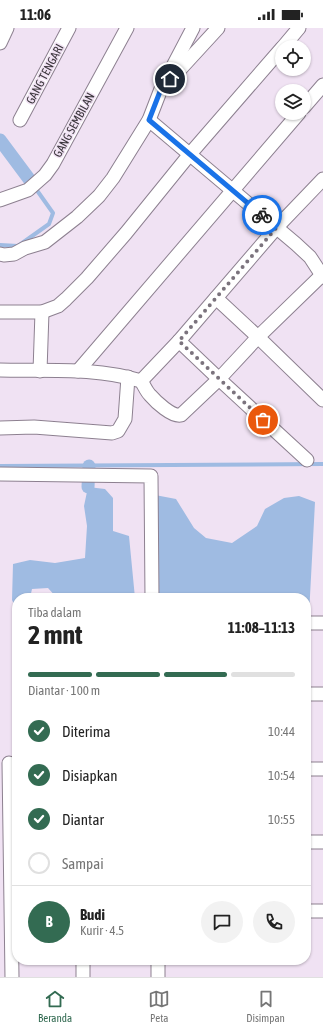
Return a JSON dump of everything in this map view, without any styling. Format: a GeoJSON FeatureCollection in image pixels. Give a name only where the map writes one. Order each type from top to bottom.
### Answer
{"type":"FeatureCollection","features":[{"type":"Feature","properties":{"kind":"street"},"geometry":{"type":"LineString","coordinates":[[0,43],[7,28]]}},
{"type":"Feature","properties":{"kind":"street","name":"GANG TENGARI"},"geometry":{"type":"LineString","coordinates":[[20,120],[69,28]]}},
{"type":"Feature","properties":{"kind":"street","name":"GANG SEMBILAN"},"geometry":{"type":"LineString","coordinates":[[0,200],[28,190],[45,175],[53,164],[127,28]]}},
{"type":"Feature","properties":{"kind":"street"},"geometry":{"type":"LineString","coordinates":[[0,254],[14,254],[25,248],[45,242],[77,217],[99,196],[113,178],[149,120],[161,89],[193,28]]}},
{"type":"Feature","properties":{"kind":"street"},"geometry":{"type":"LineString","coordinates":[[161,89],[218,28]]}},
{"type":"Feature","properties":{"kind":"street"},"geometry":{"type":"LineString","coordinates":[[289,40],[299,28]]}},
{"type":"Feature","properties":{"kind":"street"},"geometry":{"type":"LineString","coordinates":[[0,312],[42,312],[58,306],[87,278],[152,202],[190,154],[275,56]]}},
{"type":"Feature","properties":{"kind":"street"},"geometry":{"type":"LineString","coordinates":[[311,99],[323,85]]}},
{"type":"Feature","properties":{"kind":"street"},"geometry":{"type":"LineString","coordinates":[[0,370],[78,371],[128,377],[141,381],[150,395],[171,414],[177,416],[181,415],[219,379],[258,337],[323,276],[310,257],[277,227],[149,120]]}},
{"type":"Feature","properties":{"kind":"street"},"geometry":{"type":"LineString","coordinates":[[78,371],[293,120]]}},
{"type":"Feature","properties":{"kind":"street"},"geometry":{"type":"LineString","coordinates":[[141,381],[179,341],[277,227],[321,186]]}},
{"type":"Feature","properties":{"kind":"street"},"geometry":{"type":"LineString","coordinates":[[216,298],[323,400]]}},
{"type":"Feature","properties":{"kind":"street"},"geometry":{"type":"LineString","coordinates":[[40,371],[42,312]]}},
{"type":"Feature","properties":{"kind":"street"},"geometry":{"type":"LineString","coordinates":[[179,341],[307,460]]}},
{"type":"Feature","properties":{"kind":"street"},"geometry":{"type":"LineString","coordinates":[[0,428],[34,428],[112,433],[118,431],[125,419],[128,377]]}},
{"type":"Feature","properties":{"kind":"street"},"geometry":{"type":"LineString","coordinates":[[0,474],[152,476],[152,593]]}},
{"type":"Feature","properties":{"kind":"street"},"geometry":{"type":"LineString","coordinates":[[311,623],[323,623]]}},
{"type":"Feature","properties":{"kind":"street"},"geometry":{"type":"LineString","coordinates":[[311,694],[323,694]]}},
{"type":"Feature","properties":{"kind":"street"},"geometry":{"type":"LineString","coordinates":[[9,762],[12,977]]}},
{"type":"Feature","properties":{"kind":"street"},"geometry":{"type":"LineString","coordinates":[[311,769],[323,769]]}},
{"type":"Feature","properties":{"kind":"street"},"geometry":{"type":"LineString","coordinates":[[311,842],[323,842]]}},
{"type":"Feature","properties":{"kind":"street"},"geometry":{"type":"LineString","coordinates":[[311,911],[323,911]]}},
{"type":"Feature","properties":{"kind":"street"},"geometry":{"type":"LineString","coordinates":[[83,965],[83,977]]}},
{"type":"Feature","properties":{"kind":"street"},"geometry":{"type":"LineString","coordinates":[[158,965],[158,977]]}},
{"type":"Feature","properties":{"kind":"water"},"geometry":{"type":"Polygon","coordinates":[[[88,487],[105,489],[113,498],[113,531],[129,536],[135,593],[52,593],[48,588],[32,589],[31,593],[12,593],[13,564],[30,560],[55,563],[85,558],[87,526],[84,506],[88,487]]]}},
{"type":"Feature","properties":{"kind":"water"},"geometry":{"type":"Polygon","coordinates":[[[155,495],[176,499],[194,528],[206,538],[232,543],[257,526],[265,509],[284,498],[299,496],[315,502],[310,593],[159,593],[155,495]]]}},
{"type":"Feature","properties":{"kind":"waterway"},"geometry":{"type":"LineString","coordinates":[[0,140],[32,183]]}},
{"type":"Feature","properties":{"kind":"waterway"},"geometry":{"type":"LineString","coordinates":[[0,245],[18,246],[49,224],[53,213],[36,189]]}},
{"type":"Feature","properties":{"kind":"waterway"},"geometry":{"type":"LineString","coordinates":[[0,466],[323,464]]}},
{"type":"Feature","properties":{"kind":"waterway"},"geometry":{"type":"LineString","coordinates":[[88,487],[89,466]]}},
{"type":"Feature","properties":{"kind":"way so far"},"geometry":{"type":"LineString","coordinates":[[262,215],[277,227],[179,341],[263,420]]}},
{"type":"Feature","properties":{"kind":"route"},"geometry":{"type":"LineString","coordinates":[[170,79],[161,89],[149,120],[262,215]]}}]}
